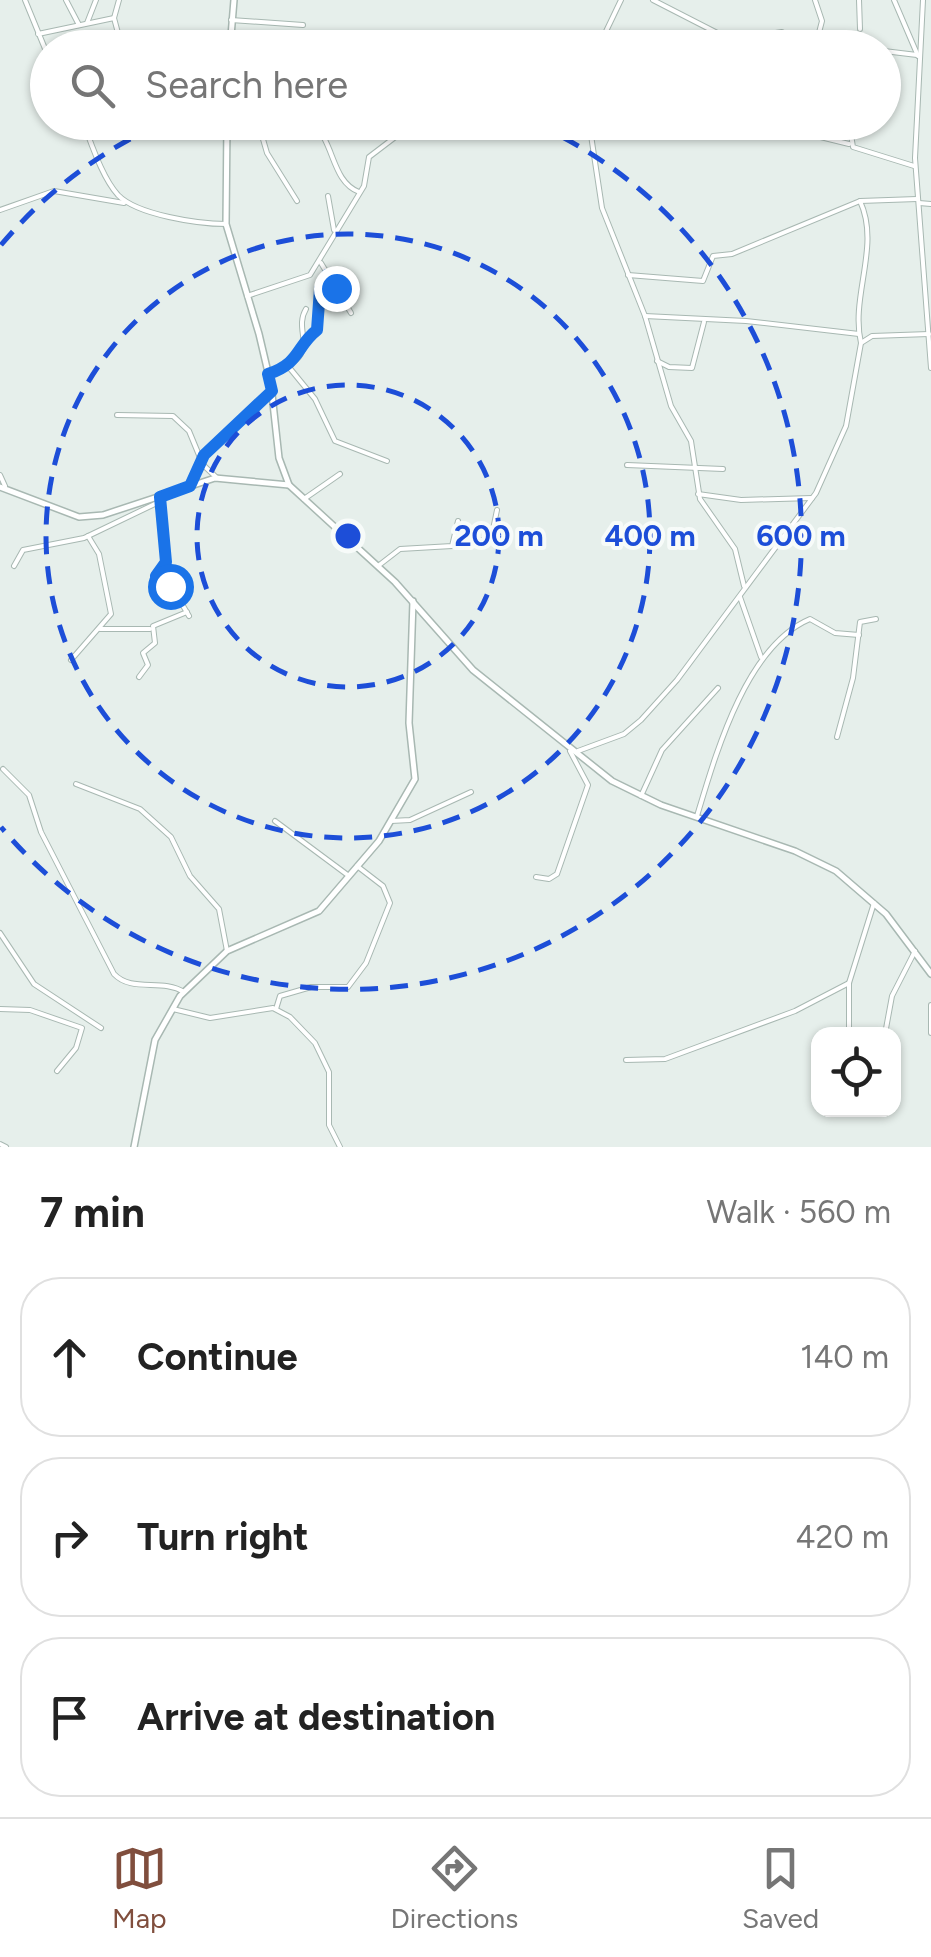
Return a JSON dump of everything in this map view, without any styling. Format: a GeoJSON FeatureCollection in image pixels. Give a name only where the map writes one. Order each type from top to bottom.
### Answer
{"type":"FeatureCollection","features":[{"type":"Feature","properties":{"kind":"street"},"geometry":{"type":"LineString","coordinates":[[25,0],[36,30]]}},
{"type":"Feature","properties":{"kind":"street"},"geometry":{"type":"LineString","coordinates":[[66,0],[79,25]]}},
{"type":"Feature","properties":{"kind":"street"},"geometry":{"type":"LineString","coordinates":[[117,30],[114,18],[119,0]]}},
{"type":"Feature","properties":{"kind":"street"},"geometry":{"type":"LineString","coordinates":[[231,30],[234,0]]}},
{"type":"Feature","properties":{"kind":"street"},"geometry":{"type":"LineString","coordinates":[[606,30],[620,0]]}},
{"type":"Feature","properties":{"kind":"street"},"geometry":{"type":"LineString","coordinates":[[652,0],[711,30]]}},
{"type":"Feature","properties":{"kind":"street"},"geometry":{"type":"LineString","coordinates":[[815,0],[822,22],[820,30]]}},
{"type":"Feature","properties":{"kind":"street"},"geometry":{"type":"LineString","coordinates":[[858,0],[860,29]]}},
{"type":"Feature","properties":{"kind":"street"},"geometry":{"type":"LineString","coordinates":[[894,0],[918,58]]}},
{"type":"Feature","properties":{"kind":"street"},"geometry":{"type":"LineString","coordinates":[[923,0],[915,166],[931,368]]}},
{"type":"Feature","properties":{"kind":"street"},"geometry":{"type":"LineString","coordinates":[[86,24],[97,1]]}},
{"type":"Feature","properties":{"kind":"street"},"geometry":{"type":"LineString","coordinates":[[56,30],[114,18]]}},
{"type":"Feature","properties":{"kind":"street"},"geometry":{"type":"LineString","coordinates":[[232,20],[304,25]]}},
{"type":"Feature","properties":{"kind":"street"},"geometry":{"type":"LineString","coordinates":[[922,29],[931,28]]}},
{"type":"Feature","properties":{"kind":"street"},"geometry":{"type":"LineString","coordinates":[[901,54],[918,58]]}},
{"type":"Feature","properties":{"kind":"street"},"geometry":{"type":"LineString","coordinates":[[91,140],[110,182],[129,203]]}},
{"type":"Feature","properties":{"kind":"street"},"geometry":{"type":"LineString","coordinates":[[227,140],[226,224],[268,374],[279,458],[289,486],[378,566],[473,670],[612,781],[641,796],[795,851],[836,871],[874,903],[931,974]]}},
{"type":"Feature","properties":{"kind":"street"},"geometry":{"type":"LineString","coordinates":[[263,140],[297,201]]}},
{"type":"Feature","properties":{"kind":"street"},"geometry":{"type":"LineString","coordinates":[[324,140],[345,183],[359,192]]}},
{"type":"Feature","properties":{"kind":"street"},"geometry":{"type":"LineString","coordinates":[[247,296],[302,280],[321,263],[334,230],[367,179],[370,157],[392,140]]}},
{"type":"Feature","properties":{"kind":"street"},"geometry":{"type":"LineString","coordinates":[[591,140],[598,193],[645,316],[674,414],[691,441],[698,494],[734,549],[744,589]]}},
{"type":"Feature","properties":{"kind":"street"},"geometry":{"type":"LineString","coordinates":[[836,140],[915,166]]}},
{"type":"Feature","properties":{"kind":"street"},"geometry":{"type":"LineString","coordinates":[[0,210],[54,191],[129,203],[199,224],[226,224]]}},
{"type":"Feature","properties":{"kind":"street"},"geometry":{"type":"LineString","coordinates":[[328,196],[334,230]]}},
{"type":"Feature","properties":{"kind":"street"},"geometry":{"type":"LineString","coordinates":[[628,275],[703,281],[710,257],[732,254],[860,201],[931,204]]}},
{"type":"Feature","properties":{"kind":"street"},"geometry":{"type":"LineString","coordinates":[[578,752],[624,734],[641,720],[812,498],[838,450],[861,343],[867,226],[860,201]]}},
{"type":"Feature","properties":{"kind":"street"},"geometry":{"type":"LineString","coordinates":[[321,263],[351,313]]}},
{"type":"Feature","properties":{"kind":"street"},"geometry":{"type":"LineString","coordinates":[[305,338],[317,330],[320,289],[327,275]]}},
{"type":"Feature","properties":{"kind":"street"},"geometry":{"type":"LineString","coordinates":[[268,374],[288,366],[300,354],[305,338],[301,317],[306,309]]}},
{"type":"Feature","properties":{"kind":"street"},"geometry":{"type":"LineString","coordinates":[[645,316],[704,322],[746,321],[859,334]]}},
{"type":"Feature","properties":{"kind":"street"},"geometry":{"type":"LineString","coordinates":[[658,360],[669,367],[692,368],[704,322]]}},
{"type":"Feature","properties":{"kind":"street"},"geometry":{"type":"LineString","coordinates":[[861,343],[872,336],[929,334]]}},
{"type":"Feature","properties":{"kind":"street"},"geometry":{"type":"LineString","coordinates":[[288,366],[316,399],[335,442],[387,461]]}},
{"type":"Feature","properties":{"kind":"street"},"geometry":{"type":"LineString","coordinates":[[190,486],[200,461],[272,391]]}},
{"type":"Feature","properties":{"kind":"street"},"geometry":{"type":"LineString","coordinates":[[117,415],[173,416],[189,431],[200,461],[217,478]]}},
{"type":"Feature","properties":{"kind":"street"},"geometry":{"type":"LineString","coordinates":[[626,465],[666,469],[695,465],[724,470]]}},
{"type":"Feature","properties":{"kind":"street"},"geometry":{"type":"LineString","coordinates":[[0,474],[3,486],[79,517],[160,499]]}},
{"type":"Feature","properties":{"kind":"street"},"geometry":{"type":"LineString","coordinates":[[304,498],[340,474]]}},
{"type":"Feature","properties":{"kind":"street"},"geometry":{"type":"LineString","coordinates":[[14,566],[24,550],[88,536],[160,499],[217,478],[289,486]]}},
{"type":"Feature","properties":{"kind":"street"},"geometry":{"type":"LineString","coordinates":[[698,494],[741,500],[812,498]]}},
{"type":"Feature","properties":{"kind":"street"},"geometry":{"type":"LineString","coordinates":[[100,629],[152,628],[164,619],[188,614],[172,587],[161,586],[156,578],[166,562],[160,499]]}},
{"type":"Feature","properties":{"kind":"street"},"geometry":{"type":"LineString","coordinates":[[378,566],[400,549],[491,539],[497,510]]}},
{"type":"Feature","properties":{"kind":"street"},"geometry":{"type":"LineString","coordinates":[[454,544],[458,521]]}},
{"type":"Feature","properties":{"kind":"street"},"geometry":{"type":"LineString","coordinates":[[72,660],[100,629],[111,607],[100,554],[88,536]]}},
{"type":"Feature","properties":{"kind":"street"},"geometry":{"type":"LineString","coordinates":[[740,596],[761,657]]}},
{"type":"Feature","properties":{"kind":"street"},"geometry":{"type":"LineString","coordinates":[[134,1147],[152,1050],[184,992],[227,950],[314,914],[391,820],[416,772],[408,722],[413,601]]}},
{"type":"Feature","properties":{"kind":"street"},"geometry":{"type":"LineString","coordinates":[[697,816],[717,749],[761,657],[774,642],[810,618],[835,633],[860,635]]}},
{"type":"Feature","properties":{"kind":"street"},"geometry":{"type":"LineString","coordinates":[[837,737],[860,620],[876,619]]}},
{"type":"Feature","properties":{"kind":"street"},"geometry":{"type":"LineString","coordinates":[[139,677],[148,665],[142,653],[154,642],[152,628]]}},
{"type":"Feature","properties":{"kind":"street"},"geometry":{"type":"LineString","coordinates":[[641,796],[662,750],[718,688]]}},
{"type":"Feature","properties":{"kind":"street"},"geometry":{"type":"LineString","coordinates":[[536,877],[548,880],[557,874],[585,800],[587,780],[565,742]]}},
{"type":"Feature","properties":{"kind":"street"},"geometry":{"type":"LineString","coordinates":[[3,769],[29,795],[41,832],[114,974],[126,983],[168,984],[184,992]]}},
{"type":"Feature","properties":{"kind":"street"},"geometry":{"type":"LineString","coordinates":[[76,784],[140,809],[171,837],[189,875],[219,909],[227,950]]}},
{"type":"Feature","properties":{"kind":"street"},"geometry":{"type":"LineString","coordinates":[[391,820],[410,820],[471,792]]}},
{"type":"Feature","properties":{"kind":"street"},"geometry":{"type":"LineString","coordinates":[[276,821],[349,876]]}},
{"type":"Feature","properties":{"kind":"street"},"geometry":{"type":"LineString","coordinates":[[276,1009],[280,996],[294,989],[348,987],[366,963],[390,904],[383,886],[357,866]]}},
{"type":"Feature","properties":{"kind":"street"},"geometry":{"type":"LineString","coordinates":[[849,1027],[849,984],[874,903]]}},
{"type":"Feature","properties":{"kind":"street"},"geometry":{"type":"LineString","coordinates":[[0,933],[34,984],[101,1028]]}},
{"type":"Feature","properties":{"kind":"street"},"geometry":{"type":"LineString","coordinates":[[887,1027],[892,996],[916,951]]}},
{"type":"Feature","properties":{"kind":"street"},"geometry":{"type":"LineString","coordinates":[[626,1060],[664,1059],[796,1011],[849,984]]}},
{"type":"Feature","properties":{"kind":"street"},"geometry":{"type":"LineString","coordinates":[[931,1005],[931,1034]]}},
{"type":"Feature","properties":{"kind":"street"},"geometry":{"type":"LineString","coordinates":[[0,1008],[30,1010],[82,1028],[76,1048],[56,1070]]}},
{"type":"Feature","properties":{"kind":"street"},"geometry":{"type":"LineString","coordinates":[[173,1009],[210,1018],[276,1009],[306,1032],[324,1059],[330,1084],[330,1125],[340,1147]]}},
{"type":"Feature","properties":{"kind":"route"},"geometry":{"type":"LineString","coordinates":[[170,586],[161,586],[156,576],[166,562],[160,497],[190,486],[204,455],[272,391],[268,374],[294,362],[304,348],[305,338],[317,330],[320,289],[327,275],[336,288]]}}]}
